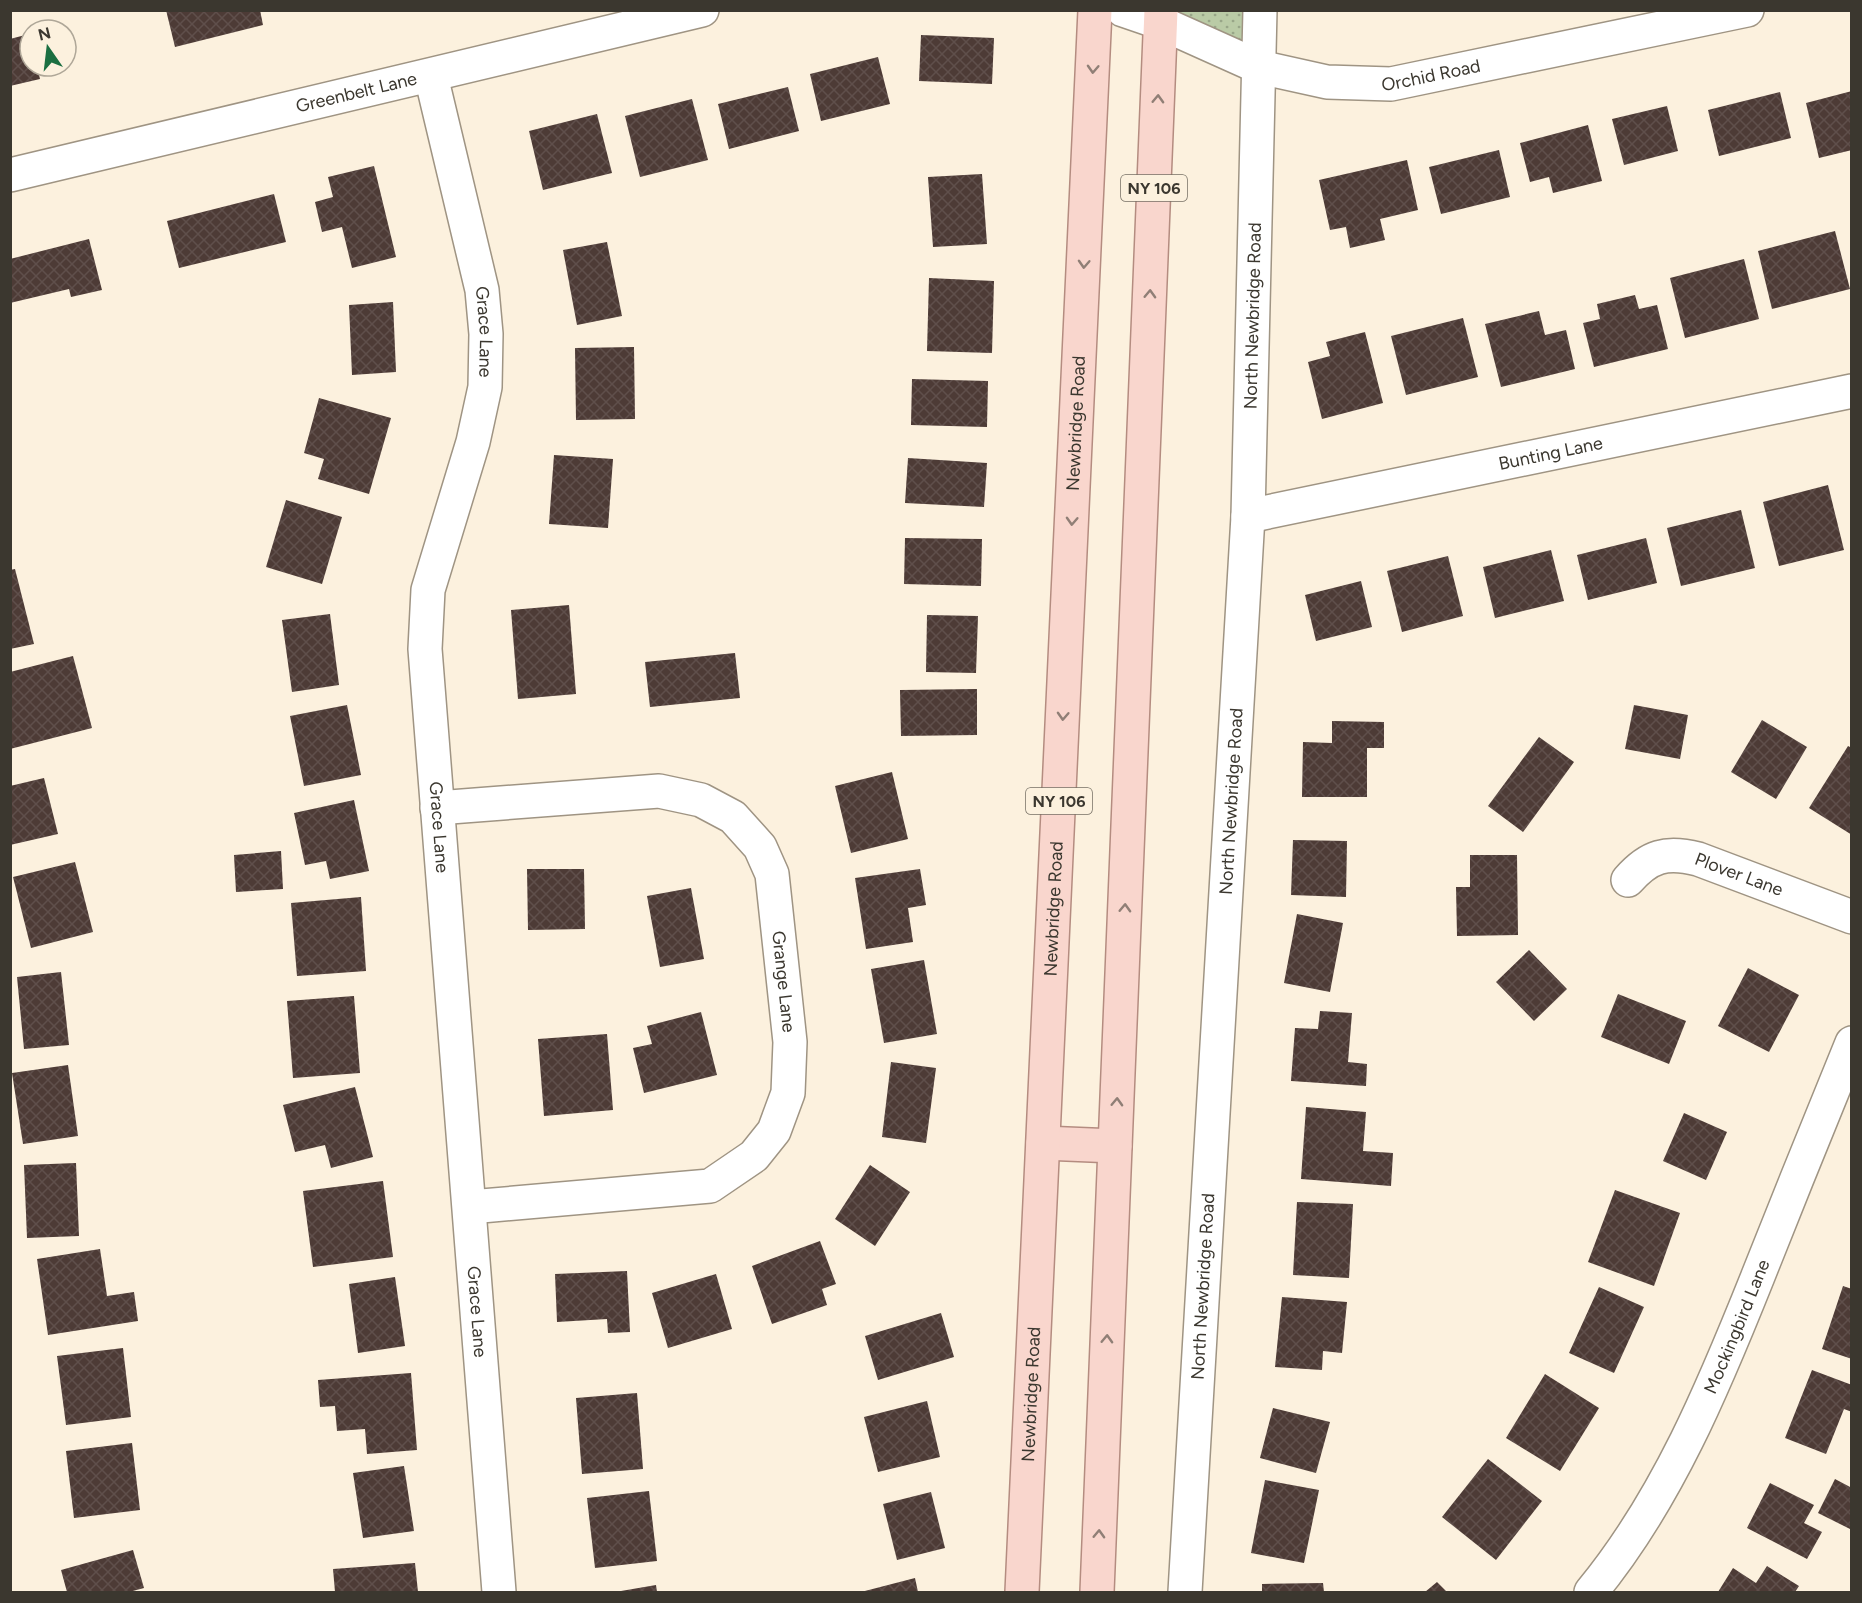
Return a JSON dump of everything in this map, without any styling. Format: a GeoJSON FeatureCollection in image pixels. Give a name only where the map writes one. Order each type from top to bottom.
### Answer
{"type":"FeatureCollection","features":[{"type":"Feature","properties":{"kind":"main road","name":"Newbridge Road"},"geometry":{"type":"LineString","coordinates":[[1022,1593],[1095,10]]}},
{"type":"Feature","properties":{"kind":"main road","name":"NY 106"},"geometry":{"type":"LineString","coordinates":[[1097,1593],[1161,17]]}},
{"type":"Feature","properties":{"kind":"main road"},"geometry":{"type":"LineString","coordinates":[[1043,1143],[1115,1146]]}},
{"type":"Feature","properties":{"kind":"street","name":"Greenbelt Lane"},"geometry":{"type":"LineString","coordinates":[[10,175],[702,10]]}},
{"type":"Feature","properties":{"kind":"street","name":"Orchid Road"},"geometry":{"type":"LineString","coordinates":[[1123,10],[1161,17],[1259,67],[1327,82],[1391,84],[1727,13]]}},
{"type":"Feature","properties":{"kind":"street","name":"North Newbridge Road"},"geometry":{"type":"LineString","coordinates":[[1185,1593],[1248,516],[1260,10]]}},
{"type":"Feature","properties":{"kind":"street","name":"Grace Lane"},"geometry":{"type":"LineString","coordinates":[[431,76],[482,290],[486,334],[484,387],[473,442],[428,590],[425,649],[499,1593]]}},
{"type":"Feature","properties":{"kind":"street","name":"Bunting Lane"},"geometry":{"type":"LineString","coordinates":[[1248,516],[1851,391]]}},
{"type":"Feature","properties":{"kind":"street","name":"Grange Lane"},"geometry":{"type":"LineString","coordinates":[[437,808],[659,791],[701,800],[733,817],[760,847],[772,874],[790,1042],[788,1093],[774,1131],[754,1156],[710,1186],[470,1207]]}},
{"type":"Feature","properties":{"kind":"street","name":"Plover Lane"},"geometry":{"type":"LineString","coordinates":[[1628,880],[1650,860],[1684,856],[1698,859],[1851,917]]}},
{"type":"Feature","properties":{"kind":"street","name":"Mockingbird Lane"},"geometry":{"type":"LineString","coordinates":[[1591,1593],[1613,1566],[1675,1463],[1728,1350],[1851,1043]]}},
{"type":"Feature","properties":{"kind":"green space"},"geometry":{"type":"Polygon","coordinates":[[[1174,11],[1250,11],[1248,56],[1174,11]]]}},
{"type":"Feature","properties":{"kind":"building"},"geometry":{"type":"Polygon","coordinates":[[[166,10],[260,10],[263,25],[175,47],[166,10]]]}},
{"type":"Feature","properties":{"kind":"building"},"geometry":{"type":"Polygon","coordinates":[[[921,35],[994,38],[992,84],[919,81],[921,35]]]}},
{"type":"Feature","properties":{"kind":"building"},"geometry":{"type":"Polygon","coordinates":[[[18,37],[18,78],[40,79],[10,86],[10,39],[18,37]]]}},
{"type":"Feature","properties":{"kind":"building"},"geometry":{"type":"Polygon","coordinates":[[[878,57],[890,104],[821,121],[810,74],[878,57]]]}},
{"type":"Feature","properties":{"kind":"building"},"geometry":{"type":"Polygon","coordinates":[[[788,87],[799,131],[729,149],[718,104],[788,87]]]}},
{"type":"Feature","properties":{"kind":"building"},"geometry":{"type":"Polygon","coordinates":[[[1852,91],[1852,150],[1819,158],[1806,103],[1852,91]]]}},
{"type":"Feature","properties":{"kind":"building"},"geometry":{"type":"Polygon","coordinates":[[[1780,92],[1791,138],[1719,156],[1708,110],[1780,92]]]}},
{"type":"Feature","properties":{"kind":"building"},"geometry":{"type":"Polygon","coordinates":[[[692,99],[708,160],[640,177],[625,116],[692,99]]]}},
{"type":"Feature","properties":{"kind":"building"},"geometry":{"type":"Polygon","coordinates":[[[1667,106],[1678,151],[1624,165],[1612,119],[1667,106]]]}},
{"type":"Feature","properties":{"kind":"building"},"geometry":{"type":"Polygon","coordinates":[[[597,114],[612,173],[543,190],[529,131],[597,114]]]}},
{"type":"Feature","properties":{"kind":"building"},"geometry":{"type":"Polygon","coordinates":[[[1588,125],[1602,181],[1553,193],[1549,177],[1530,182],[1520,143],[1588,125]]]}},
{"type":"Feature","properties":{"kind":"building"},"geometry":{"type":"Polygon","coordinates":[[[1499,150],[1510,197],[1441,214],[1429,167],[1499,150]]]}},
{"type":"Feature","properties":{"kind":"building"},"geometry":{"type":"Polygon","coordinates":[[[1407,160],[1418,210],[1380,219],[1385,240],[1350,248],[1346,227],[1330,230],[1319,180],[1407,160]]]}},
{"type":"Feature","properties":{"kind":"building"},"geometry":{"type":"Polygon","coordinates":[[[374,166],[396,257],[352,268],[342,227],[322,232],[315,202],[333,197],[328,177],[374,166]]]}},
{"type":"Feature","properties":{"kind":"building"},"geometry":{"type":"Polygon","coordinates":[[[982,174],[987,244],[933,247],[928,177],[982,174]]]}},
{"type":"Feature","properties":{"kind":"building"},"geometry":{"type":"Polygon","coordinates":[[[274,194],[286,242],[179,268],[167,221],[274,194]]]}},
{"type":"Feature","properties":{"kind":"building"},"geometry":{"type":"Polygon","coordinates":[[[1835,231],[1850,289],[1772,309],[1758,251],[1835,231]]]}},
{"type":"Feature","properties":{"kind":"building"},"geometry":{"type":"Polygon","coordinates":[[[89,239],[102,290],[71,297],[69,289],[10,303],[10,259],[89,239]]]}},
{"type":"Feature","properties":{"kind":"building"},"geometry":{"type":"Polygon","coordinates":[[[607,242],[622,316],[577,325],[563,250],[607,242]]]}},
{"type":"Feature","properties":{"kind":"building"},"geometry":{"type":"Polygon","coordinates":[[[1744,259],[1759,319],[1685,338],[1670,278],[1744,259]]]}},
{"type":"Feature","properties":{"kind":"building"},"geometry":{"type":"Polygon","coordinates":[[[929,278],[994,281],[992,353],[927,351],[929,278]]]}},
{"type":"Feature","properties":{"kind":"building"},"geometry":{"type":"Polygon","coordinates":[[[1635,295],[1639,309],[1657,305],[1668,349],[1594,367],[1583,323],[1600,319],[1597,304],[1635,295]]]}},
{"type":"Feature","properties":{"kind":"building"},"geometry":{"type":"Polygon","coordinates":[[[393,302],[396,372],[352,375],[349,305],[393,302]]]}},
{"type":"Feature","properties":{"kind":"building"},"geometry":{"type":"Polygon","coordinates":[[[1539,311],[1545,335],[1566,330],[1575,369],[1501,387],[1485,324],[1539,311]]]}},
{"type":"Feature","properties":{"kind":"building"},"geometry":{"type":"Polygon","coordinates":[[[1463,318],[1478,377],[1406,395],[1391,336],[1463,318]]]}},
{"type":"Feature","properties":{"kind":"building"},"geometry":{"type":"Polygon","coordinates":[[[1365,332],[1383,403],[1322,419],[1308,362],[1330,356],[1326,342],[1365,332]]]}},
{"type":"Feature","properties":{"kind":"building"},"geometry":{"type":"Polygon","coordinates":[[[634,347],[635,419],[576,420],[575,348],[634,347]]]}},
{"type":"Feature","properties":{"kind":"building"},"geometry":{"type":"Polygon","coordinates":[[[912,379],[988,381],[987,427],[911,425],[912,379]]]}},
{"type":"Feature","properties":{"kind":"building"},"geometry":{"type":"Polygon","coordinates":[[[319,398],[391,418],[369,494],[318,479],[324,459],[304,453],[319,398]]]}},
{"type":"Feature","properties":{"kind":"building"},"geometry":{"type":"Polygon","coordinates":[[[554,455],[613,459],[608,528],[549,524],[554,455]]]}},
{"type":"Feature","properties":{"kind":"building"},"geometry":{"type":"Polygon","coordinates":[[[908,458],[987,463],[984,507],[905,503],[908,458]]]}},
{"type":"Feature","properties":{"kind":"building"},"geometry":{"type":"Polygon","coordinates":[[[1828,485],[1844,550],[1779,566],[1763,502],[1828,485]]]}},
{"type":"Feature","properties":{"kind":"building"},"geometry":{"type":"Polygon","coordinates":[[[286,500],[342,517],[322,584],[266,567],[286,500]]]}},
{"type":"Feature","properties":{"kind":"building"},"geometry":{"type":"Polygon","coordinates":[[[1741,510],[1755,568],[1681,586],[1667,528],[1741,510]]]}},
{"type":"Feature","properties":{"kind":"building"},"geometry":{"type":"Polygon","coordinates":[[[905,538],[982,539],[981,586],[904,584],[905,538]]]}},
{"type":"Feature","properties":{"kind":"building"},"geometry":{"type":"Polygon","coordinates":[[[1646,538],[1657,583],[1588,600],[1577,555],[1646,538]]]}},
{"type":"Feature","properties":{"kind":"building"},"geometry":{"type":"Polygon","coordinates":[[[1551,550],[1564,601],[1495,618],[1483,567],[1551,550]]]}},
{"type":"Feature","properties":{"kind":"building"},"geometry":{"type":"Polygon","coordinates":[[[1448,556],[1463,616],[1402,632],[1387,571],[1448,556]]]}},
{"type":"Feature","properties":{"kind":"building"},"geometry":{"type":"Polygon","coordinates":[[[15,569],[34,644],[10,649],[10,570],[15,569]]]}},
{"type":"Feature","properties":{"kind":"building"},"geometry":{"type":"Polygon","coordinates":[[[1361,581],[1372,627],[1316,641],[1305,595],[1361,581]]]}},
{"type":"Feature","properties":{"kind":"building"},"geometry":{"type":"Polygon","coordinates":[[[569,605],[576,694],[518,699],[511,610],[569,605]]]}},
{"type":"Feature","properties":{"kind":"building"},"geometry":{"type":"Polygon","coordinates":[[[330,614],[339,685],[292,692],[282,620],[330,614]]]}},
{"type":"Feature","properties":{"kind":"building"},"geometry":{"type":"Polygon","coordinates":[[[927,615],[978,616],[976,673],[926,672],[927,615]]]}},
{"type":"Feature","properties":{"kind":"building"},"geometry":{"type":"Polygon","coordinates":[[[735,653],[740,698],[650,707],[645,662],[735,653]]]}},
{"type":"Feature","properties":{"kind":"building"},"geometry":{"type":"Polygon","coordinates":[[[73,656],[92,728],[10,749],[10,672],[73,656]]]}},
{"type":"Feature","properties":{"kind":"building"},"geometry":{"type":"Polygon","coordinates":[[[977,689],[977,735],[901,736],[900,690],[977,689]]]}},
{"type":"Feature","properties":{"kind":"building"},"geometry":{"type":"Polygon","coordinates":[[[347,705],[361,775],[304,786],[290,716],[347,705]]]}},
{"type":"Feature","properties":{"kind":"building"},"geometry":{"type":"Polygon","coordinates":[[[1634,705],[1688,715],[1680,759],[1625,749],[1634,705]]]}},
{"type":"Feature","properties":{"kind":"building"},"geometry":{"type":"Polygon","coordinates":[[[1762,720],[1807,747],[1776,799],[1731,772],[1762,720]]]}},
{"type":"Feature","properties":{"kind":"building"},"geometry":{"type":"Polygon","coordinates":[[[1332,721],[1384,722],[1384,748],[1367,748],[1367,797],[1302,797],[1303,742],[1332,743],[1332,721]]]}},
{"type":"Feature","properties":{"kind":"building"},"geometry":{"type":"Polygon","coordinates":[[[1539,737],[1574,762],[1523,832],[1488,806],[1539,737]]]}},
{"type":"Feature","properties":{"kind":"building"},"geometry":{"type":"Polygon","coordinates":[[[1848,746],[1852,748],[1852,835],[1809,808],[1848,746]]]}},
{"type":"Feature","properties":{"kind":"building"},"geometry":{"type":"Polygon","coordinates":[[[892,772],[908,839],[851,853],[835,786],[892,772]]]}},
{"type":"Feature","properties":{"kind":"building"},"geometry":{"type":"Polygon","coordinates":[[[44,778],[58,834],[10,845],[10,786],[44,778]]]}},
{"type":"Feature","properties":{"kind":"building"},"geometry":{"type":"Polygon","coordinates":[[[354,800],[369,871],[330,879],[326,861],[305,865],[294,813],[354,800]]]}},
{"type":"Feature","properties":{"kind":"building"},"geometry":{"type":"Polygon","coordinates":[[[1293,840],[1347,841],[1346,897],[1291,895],[1293,840]]]}},
{"type":"Feature","properties":{"kind":"building"},"geometry":{"type":"Polygon","coordinates":[[[281,851],[283,889],[236,892],[234,855],[281,851]]]}},
{"type":"Feature","properties":{"kind":"building"},"geometry":{"type":"Polygon","coordinates":[[[1470,855],[1517,855],[1518,935],[1457,936],[1456,887],[1470,887],[1470,855]]]}},
{"type":"Feature","properties":{"kind":"building"},"geometry":{"type":"Polygon","coordinates":[[[75,862],[93,932],[31,948],[13,877],[75,862]]]}},
{"type":"Feature","properties":{"kind":"building"},"geometry":{"type":"Polygon","coordinates":[[[527,869],[584,869],[585,929],[528,930],[527,869]]]}},
{"type":"Feature","properties":{"kind":"building"},"geometry":{"type":"Polygon","coordinates":[[[920,869],[926,905],[908,908],[913,942],[866,949],[855,878],[920,869]]]}},
{"type":"Feature","properties":{"kind":"building"},"geometry":{"type":"Polygon","coordinates":[[[691,888],[704,959],[660,967],[647,896],[691,888]]]}},
{"type":"Feature","properties":{"kind":"building"},"geometry":{"type":"Polygon","coordinates":[[[361,897],[366,971],[297,976],[291,903],[361,897]]]}},
{"type":"Feature","properties":{"kind":"building"},"geometry":{"type":"Polygon","coordinates":[[[1297,914],[1343,923],[1330,992],[1284,983],[1297,914]]]}},
{"type":"Feature","properties":{"kind":"building"},"geometry":{"type":"Polygon","coordinates":[[[1529,950],[1567,989],[1534,1021],[1496,982],[1529,950]]]}},
{"type":"Feature","properties":{"kind":"building"},"geometry":{"type":"Polygon","coordinates":[[[924,960],[937,1034],[884,1043],[871,969],[924,960]]]}},
{"type":"Feature","properties":{"kind":"building"},"geometry":{"type":"Polygon","coordinates":[[[1748,968],[1799,995],[1769,1052],[1718,1026],[1748,968]]]}},
{"type":"Feature","properties":{"kind":"building"},"geometry":{"type":"Polygon","coordinates":[[[61,972],[69,1045],[24,1049],[17,977],[61,972]]]}},
{"type":"Feature","properties":{"kind":"building"},"geometry":{"type":"Polygon","coordinates":[[[1618,994],[1686,1021],[1669,1064],[1601,1037],[1618,994]]]}},
{"type":"Feature","properties":{"kind":"building"},"geometry":{"type":"Polygon","coordinates":[[[354,996],[360,1073],[293,1078],[287,1001],[354,996]]]}},
{"type":"Feature","properties":{"kind":"building"},"geometry":{"type":"Polygon","coordinates":[[[1320,1011],[1352,1013],[1348,1062],[1367,1064],[1366,1086],[1291,1081],[1295,1028],[1318,1029],[1320,1011]]]}},
{"type":"Feature","properties":{"kind":"building"},"geometry":{"type":"Polygon","coordinates":[[[701,1012],[717,1075],[644,1093],[633,1048],[652,1044],[647,1026],[701,1012]]]}},
{"type":"Feature","properties":{"kind":"building"},"geometry":{"type":"Polygon","coordinates":[[[607,1034],[613,1110],[544,1116],[538,1039],[607,1034]]]}},
{"type":"Feature","properties":{"kind":"building"},"geometry":{"type":"Polygon","coordinates":[[[891,1062],[936,1068],[926,1143],[882,1137],[891,1062]]]}},
{"type":"Feature","properties":{"kind":"building"},"geometry":{"type":"Polygon","coordinates":[[[68,1065],[78,1136],[23,1144],[12,1073],[68,1065]]]}},
{"type":"Feature","properties":{"kind":"building"},"geometry":{"type":"Polygon","coordinates":[[[355,1087],[373,1157],[331,1168],[325,1145],[295,1152],[283,1105],[355,1087]]]}},
{"type":"Feature","properties":{"kind":"building"},"geometry":{"type":"Polygon","coordinates":[[[1306,1107],[1366,1112],[1363,1151],[1393,1153],[1391,1186],[1301,1179],[1306,1107]]]}},
{"type":"Feature","properties":{"kind":"building"},"geometry":{"type":"Polygon","coordinates":[[[1684,1113],[1727,1132],[1706,1180],[1663,1161],[1684,1113]]]}},
{"type":"Feature","properties":{"kind":"building"},"geometry":{"type":"Polygon","coordinates":[[[76,1163],[79,1236],[27,1238],[24,1165],[76,1163]]]}},
{"type":"Feature","properties":{"kind":"building"},"geometry":{"type":"Polygon","coordinates":[[[870,1165],[910,1192],[875,1246],[835,1219],[870,1165]]]}},
{"type":"Feature","properties":{"kind":"building"},"geometry":{"type":"Polygon","coordinates":[[[383,1181],[393,1257],[313,1267],[303,1191],[383,1181]]]}},
{"type":"Feature","properties":{"kind":"building"},"geometry":{"type":"Polygon","coordinates":[[[1615,1190],[1680,1213],[1654,1286],[1588,1262],[1615,1190]]]}},
{"type":"Feature","properties":{"kind":"building"},"geometry":{"type":"Polygon","coordinates":[[[1297,1202],[1353,1204],[1349,1278],[1293,1275],[1297,1202]]]}},
{"type":"Feature","properties":{"kind":"building"},"geometry":{"type":"Polygon","coordinates":[[[820,1241],[836,1284],[822,1289],[827,1305],[772,1324],[752,1266],[820,1241]]]}},
{"type":"Feature","properties":{"kind":"building"},"geometry":{"type":"Polygon","coordinates":[[[100,1249],[107,1296],[134,1292],[138,1321],[48,1335],[37,1259],[100,1249]]]}},
{"type":"Feature","properties":{"kind":"building"},"geometry":{"type":"Polygon","coordinates":[[[627,1271],[630,1332],[608,1333],[607,1319],[557,1322],[555,1274],[627,1271]]]}},
{"type":"Feature","properties":{"kind":"building"},"geometry":{"type":"Polygon","coordinates":[[[716,1274],[732,1329],[668,1348],[652,1293],[716,1274]]]}},
{"type":"Feature","properties":{"kind":"building"},"geometry":{"type":"Polygon","coordinates":[[[395,1277],[405,1346],[358,1353],[349,1284],[395,1277]]]}},
{"type":"Feature","properties":{"kind":"building"},"geometry":{"type":"Polygon","coordinates":[[[1843,1286],[1852,1289],[1852,1359],[1822,1349],[1843,1286]]]}},
{"type":"Feature","properties":{"kind":"building"},"geometry":{"type":"Polygon","coordinates":[[[1599,1287],[1644,1307],[1614,1373],[1569,1353],[1599,1287]]]}},
{"type":"Feature","properties":{"kind":"building"},"geometry":{"type":"Polygon","coordinates":[[[1282,1297],[1347,1302],[1342,1353],[1323,1351],[1322,1370],[1275,1367],[1282,1297]]]}},
{"type":"Feature","properties":{"kind":"building"},"geometry":{"type":"Polygon","coordinates":[[[941,1313],[954,1357],[878,1380],[865,1336],[941,1313]]]}},
{"type":"Feature","properties":{"kind":"building"},"geometry":{"type":"Polygon","coordinates":[[[123,1348],[131,1417],[66,1425],[57,1356],[123,1348]]]}},
{"type":"Feature","properties":{"kind":"building"},"geometry":{"type":"Polygon","coordinates":[[[1812,1370],[1852,1385],[1852,1412],[1844,1409],[1826,1454],[1785,1438],[1812,1370]]]}},
{"type":"Feature","properties":{"kind":"building"},"geometry":{"type":"Polygon","coordinates":[[[411,1373],[417,1450],[367,1454],[365,1429],[337,1431],[335,1406],[320,1407],[318,1380],[411,1373]]]}},
{"type":"Feature","properties":{"kind":"building"},"geometry":{"type":"Polygon","coordinates":[[[1545,1374],[1599,1408],[1560,1471],[1506,1438],[1545,1374]]]}},
{"type":"Feature","properties":{"kind":"building"},"geometry":{"type":"Polygon","coordinates":[[[637,1393],[643,1469],[582,1474],[576,1398],[637,1393]]]}},
{"type":"Feature","properties":{"kind":"building"},"geometry":{"type":"Polygon","coordinates":[[[927,1401],[940,1457],[878,1472],[864,1417],[927,1401]]]}},
{"type":"Feature","properties":{"kind":"building"},"geometry":{"type":"Polygon","coordinates":[[[1273,1408],[1330,1422],[1316,1473],[1260,1458],[1273,1408]]]}},
{"type":"Feature","properties":{"kind":"building"},"geometry":{"type":"Polygon","coordinates":[[[132,1443],[140,1510],[74,1518],[66,1451],[132,1443]]]}},
{"type":"Feature","properties":{"kind":"building"},"geometry":{"type":"Polygon","coordinates":[[[1488,1459],[1542,1501],[1496,1560],[1442,1517],[1488,1459]]]}},
{"type":"Feature","properties":{"kind":"building"},"geometry":{"type":"Polygon","coordinates":[[[404,1466],[414,1531],[363,1538],[353,1473],[404,1466]]]}},
{"type":"Feature","properties":{"kind":"building"},"geometry":{"type":"Polygon","coordinates":[[[1835,1479],[1852,1488],[1852,1530],[1818,1513],[1835,1479]]]}},
{"type":"Feature","properties":{"kind":"building"},"geometry":{"type":"Polygon","coordinates":[[[1265,1480],[1319,1490],[1304,1563],[1251,1553],[1265,1480]]]}},
{"type":"Feature","properties":{"kind":"building"},"geometry":{"type":"Polygon","coordinates":[[[1770,1483],[1814,1505],[1804,1523],[1822,1532],[1807,1559],[1747,1528],[1770,1483]]]}},
{"type":"Feature","properties":{"kind":"building"},"geometry":{"type":"Polygon","coordinates":[[[649,1491],[657,1561],[595,1568],[587,1498],[649,1491]]]}},
{"type":"Feature","properties":{"kind":"building"},"geometry":{"type":"Polygon","coordinates":[[[931,1492],[945,1548],[897,1560],[883,1504],[931,1492]]]}},
{"type":"Feature","properties":{"kind":"building"},"geometry":{"type":"Polygon","coordinates":[[[133,1550],[144,1588],[129,1592],[67,1592],[61,1570],[133,1550]]]}},
{"type":"Feature","properties":{"kind":"building"},"geometry":{"type":"Polygon","coordinates":[[[415,1563],[418,1592],[335,1592],[333,1569],[415,1563]]]}},
{"type":"Feature","properties":{"kind":"building"},"geometry":{"type":"Polygon","coordinates":[[[1767,1566],[1799,1586],[1795,1592],[1718,1592],[1733,1568],[1756,1583],[1767,1566]]]}},
{"type":"Feature","properties":{"kind":"building"},"geometry":{"type":"Polygon","coordinates":[[[915,1578],[918,1592],[861,1592],[915,1578]]]}},
{"type":"Feature","properties":{"kind":"building"},"geometry":{"type":"Polygon","coordinates":[[[1437,1582],[1447,1592],[1425,1592],[1437,1582]]]}},
{"type":"Feature","properties":{"kind":"building"},"geometry":{"type":"Polygon","coordinates":[[[1323,1583],[1324,1592],[1262,1592],[1262,1584],[1323,1583]]]}},
{"type":"Feature","properties":{"kind":"building"},"geometry":{"type":"Polygon","coordinates":[[[656,1585],[657,1592],[621,1592],[621,1591],[656,1585]]]}}]}
